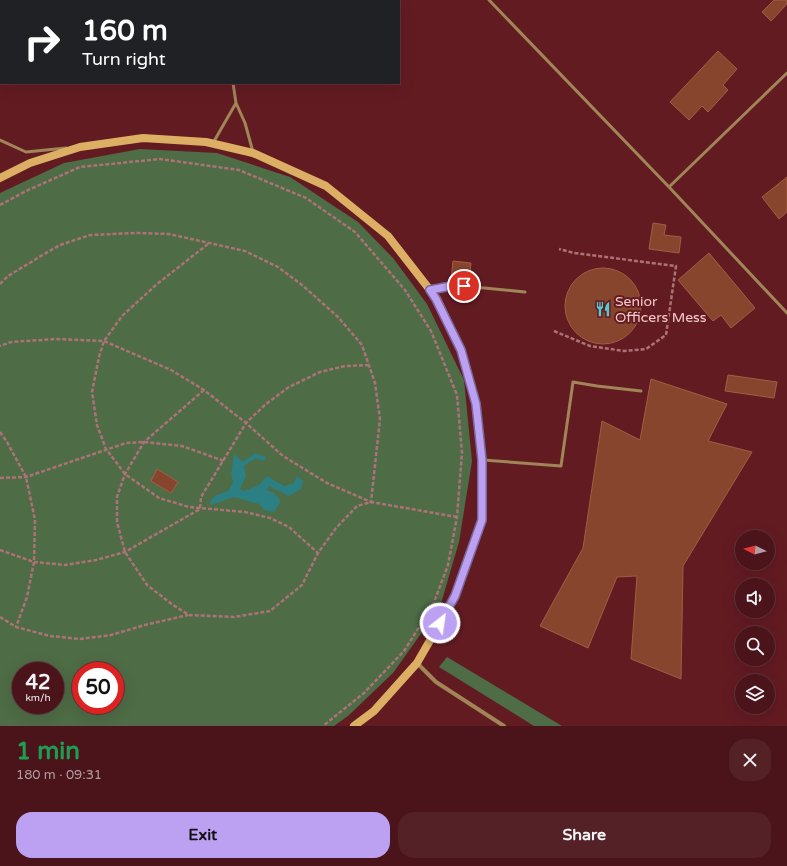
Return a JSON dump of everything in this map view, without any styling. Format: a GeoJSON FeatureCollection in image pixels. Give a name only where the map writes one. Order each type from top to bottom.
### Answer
{"type":"FeatureCollection","features":[{"type":"Feature","properties":{"kind":"main road"},"geometry":{"type":"LineString","coordinates":[[0,178],[30,163],[80,147],[143,138],[206,142],[253,153],[326,186],[388,236],[436,299],[461,350],[476,404],[482,460],[482,520],[455,596],[417,663],[374,711],[354,726]]}},
{"type":"Feature","properties":{"kind":"street"},"geometry":{"type":"LineString","coordinates":[[417,663],[436,682],[504,726]]}},
{"type":"Feature","properties":{"kind":"lane"},"geometry":{"type":"LineString","coordinates":[[489,0],[669,187],[787,313]]}},
{"type":"Feature","properties":{"kind":"lane"},"geometry":{"type":"LineString","coordinates":[[669,187],[787,73]]}},
{"type":"Feature","properties":{"kind":"lane"},"geometry":{"type":"LineString","coordinates":[[233,84],[236,103],[245,123],[253,153]]}},
{"type":"Feature","properties":{"kind":"lane"},"geometry":{"type":"LineString","coordinates":[[206,142],[213,143],[236,103]]}},
{"type":"Feature","properties":{"kind":"lane"},"geometry":{"type":"LineString","coordinates":[[0,140],[26,152],[80,147]]}},
{"type":"Feature","properties":{"kind":"lane"},"geometry":{"type":"LineString","coordinates":[[430,290],[451,286],[464,286],[525,292]]}},
{"type":"Feature","properties":{"kind":"lane"},"geometry":{"type":"LineString","coordinates":[[482,460],[561,466],[573,382],[641,391]]}},
{"type":"Feature","properties":{"kind":"path"},"geometry":{"type":"LineString","coordinates":[[0,205],[26,191],[80,167],[160,159],[240,170],[306,198],[355,232],[405,290],[431,331],[457,395],[462,453],[457,518],[448,565],[433,605],[404,650],[364,693],[323,726]]}},
{"type":"Feature","properties":{"kind":"path"},"geometry":{"type":"LineString","coordinates":[[0,284],[8,276],[60,245],[90,235],[137,233],[169,234],[245,251],[278,267],[302,285],[338,316],[362,345],[375,383],[380,419],[371,502]]}},
{"type":"Feature","properties":{"kind":"path"},"geometry":{"type":"LineString","coordinates":[[209,243],[158,284],[122,316],[104,341],[99,357],[92,392],[97,425],[106,449],[125,474],[159,498],[200,509],[245,512],[270,518],[289,527],[318,553]]}},
{"type":"Feature","properties":{"kind":"path"},"geometry":{"type":"LineString","coordinates":[[554,331],[590,346],[624,351],[646,349],[666,335],[676,266],[574,253],[559,249]]}},
{"type":"Feature","properties":{"kind":"path"},"geometry":{"type":"LineString","coordinates":[[0,346],[11,342],[56,339],[104,341],[171,370],[204,390],[246,423],[283,456],[327,483],[371,502],[457,518]]}},
{"type":"Feature","properties":{"kind":"path"},"geometry":{"type":"LineString","coordinates":[[200,509],[201,497],[246,423],[266,404],[288,387],[320,372],[345,366],[369,366]]}},
{"type":"Feature","properties":{"kind":"path"},"geometry":{"type":"LineString","coordinates":[[189,615],[146,585],[126,552],[117,522],[117,497],[125,474],[144,442],[204,390]]}},
{"type":"Feature","properties":{"kind":"path"},"geometry":{"type":"LineString","coordinates":[[0,432],[26,477],[35,520],[34,562],[28,596],[16,627]]}},
{"type":"Feature","properties":{"kind":"path"},"geometry":{"type":"LineString","coordinates":[[0,478],[26,477],[126,443],[144,442],[182,446],[224,460]]}},
{"type":"Feature","properties":{"kind":"path"},"geometry":{"type":"LineString","coordinates":[[0,617],[16,627],[50,636],[80,639],[111,635],[144,625],[189,615],[234,617],[270,611],[302,585],[318,553],[336,528],[358,506],[371,502]]}},
{"type":"Feature","properties":{"kind":"path"},"geometry":{"type":"LineString","coordinates":[[0,550],[34,562],[65,565],[96,560],[126,552],[200,509]]}},
{"type":"Feature","properties":{"kind":"green space"},"geometry":{"type":"Polygon","coordinates":[[[140,149],[217,153],[290,177],[358,222],[393,258],[427,304],[464,380],[472,461],[459,542],[440,607],[393,673],[348,716],[334,726],[0,726],[0,193],[64,163],[140,149]]]}},
{"type":"Feature","properties":{"kind":"green space"},"geometry":{"type":"Polygon","coordinates":[[[447,657],[562,726],[534,726],[439,667],[447,657]]]}},
{"type":"Feature","properties":{"kind":"water"},"geometry":{"type":"Polygon","coordinates":[[[255,453],[266,457],[264,461],[256,458],[244,466],[246,476],[240,489],[244,491],[259,485],[267,476],[284,486],[294,483],[297,476],[303,481],[301,489],[289,496],[269,486],[267,490],[274,493],[281,501],[274,512],[264,510],[259,504],[234,497],[211,505],[210,502],[215,496],[228,491],[233,483],[231,474],[234,454],[243,462],[255,453]]]}},
{"type":"Feature","properties":{"kind":"building"},"geometry":{"type":"Polygon","coordinates":[[[774,0],[787,0],[787,4],[771,21],[762,12],[774,0]]]}},
{"type":"Feature","properties":{"kind":"building"},"geometry":{"type":"Polygon","coordinates":[[[718,51],[737,69],[723,85],[728,90],[708,112],[702,106],[689,120],[670,102],[718,51]]]}},
{"type":"Feature","properties":{"kind":"building"},"geometry":{"type":"Polygon","coordinates":[[[787,177],[787,212],[779,219],[762,197],[787,177]]]}},
{"type":"Feature","properties":{"kind":"building"},"geometry":{"type":"Polygon","coordinates":[[[653,223],[666,225],[664,235],[681,237],[679,253],[649,249],[653,223]]]}},
{"type":"Feature","properties":{"kind":"building"},"geometry":{"type":"Polygon","coordinates":[[[709,253],[755,308],[731,328],[721,315],[713,321],[678,280],[709,253]]]}},
{"type":"Feature","properties":{"kind":"building"},"geometry":{"type":"Polygon","coordinates":[[[453,261],[471,263],[469,282],[451,280],[453,261]]]}},
{"type":"Feature","properties":{"kind":"building","name":"Senior Officers Mess"},"geometry":{"type":"Polygon","coordinates":[[[603,268],[617,271],[630,279],[638,292],[641,306],[638,320],[630,333],[617,341],[603,344],[589,341],[576,333],[568,320],[565,306],[568,292],[576,279],[589,271],[603,268]]]}},
{"type":"Feature","properties":{"kind":"building"},"geometry":{"type":"Polygon","coordinates":[[[728,375],[777,382],[774,398],[725,391],[728,375]]]}},
{"type":"Feature","properties":{"kind":"building"},"geometry":{"type":"Polygon","coordinates":[[[651,379],[727,404],[708,441],[752,452],[683,566],[681,679],[631,659],[637,576],[617,577],[588,648],[540,626],[583,548],[602,421],[640,440],[651,379]]]}},
{"type":"Feature","properties":{"kind":"building"},"geometry":{"type":"Polygon","coordinates":[[[157,469],[178,482],[171,493],[151,481],[157,469]]]}},
{"type":"Feature","properties":{"kind":"place","name":"Senior Officers Mess"},"geometry":{"type":"Point","coordinates":[603,309]}},
{"type":"Feature","properties":{"kind":"route"},"geometry":{"type":"LineString","coordinates":[[440,623],[455,596],[482,520],[482,460],[476,404],[461,350],[430,290],[451,286],[464,286]]}}]}
